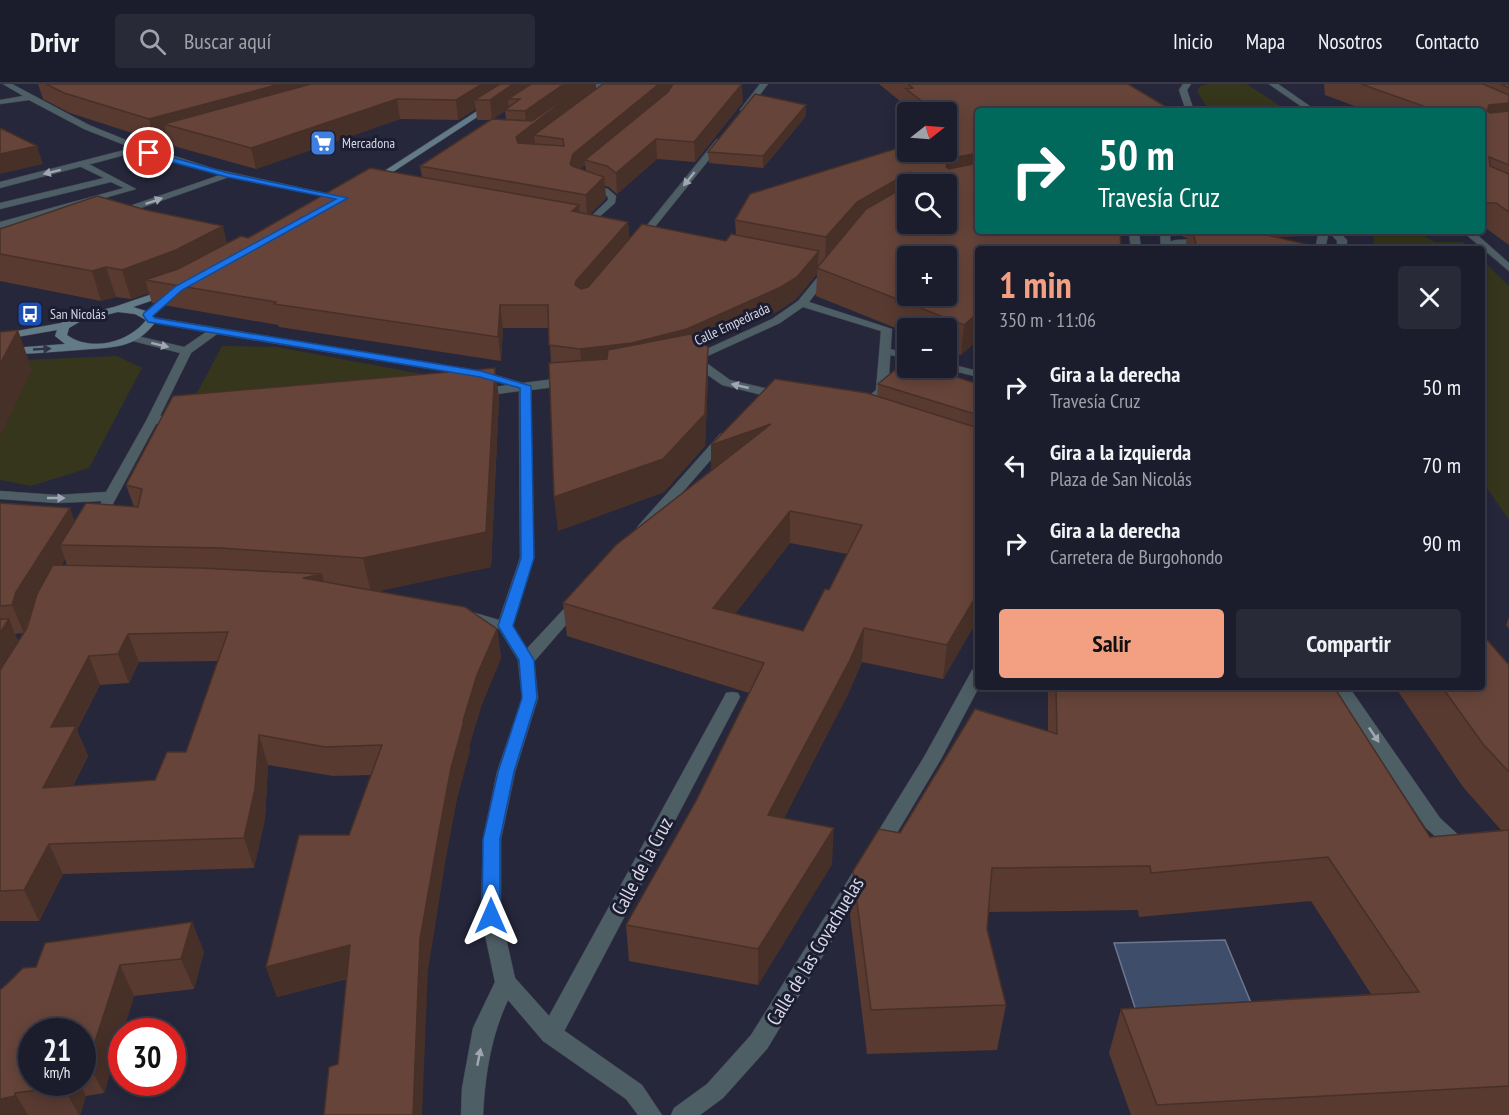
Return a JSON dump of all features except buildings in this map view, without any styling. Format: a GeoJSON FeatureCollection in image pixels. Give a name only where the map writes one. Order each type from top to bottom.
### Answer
{"type":"FeatureCollection","features":[{"type":"Feature","properties":{"kind":"main road"},"geometry":{"type":"LineString","coordinates":[[327,207],[524,84]]}},
{"type":"Feature","properties":{"kind":"main road"},"geometry":{"type":"LineString","coordinates":[[0,337],[64,327],[77,319],[118,309],[179,288],[150,318],[147,329],[133,338],[109,345],[0,352]]}},
{"type":"Feature","properties":{"kind":"main road"},"geometry":{"type":"LineString","coordinates":[[118,309],[136,311],[150,318]]}},
{"type":"Feature","properties":{"kind":"main road"},"geometry":{"type":"LineString","coordinates":[[64,327],[61,336],[67,344],[84,347]]}},
{"type":"Feature","properties":{"kind":"street"},"geometry":{"type":"LineString","coordinates":[[7,84],[28,98],[84,127],[138,149],[227,175],[356,191],[385,186]]}},
{"type":"Feature","properties":{"kind":"street"},"geometry":{"type":"LineString","coordinates":[[572,106],[602,84]]}},
{"type":"Feature","properties":{"kind":"street"},"geometry":{"type":"LineString","coordinates":[[737,119],[764,84]]}},
{"type":"Feature","properties":{"kind":"street"},"geometry":{"type":"LineString","coordinates":[[1187,84],[1183,90],[1189,108]]}},
{"type":"Feature","properties":{"kind":"street"},"geometry":{"type":"LineString","coordinates":[[1273,84],[1309,108]]}},
{"type":"Feature","properties":{"kind":"street"},"geometry":{"type":"LineString","coordinates":[[0,102],[47,94]]}},
{"type":"Feature","properties":{"kind":"street"},"geometry":{"type":"LineString","coordinates":[[632,250],[729,129]]}},
{"type":"Feature","properties":{"kind":"street"},"geometry":{"type":"LineString","coordinates":[[0,185],[201,132]]}},
{"type":"Feature","properties":{"kind":"street"},"geometry":{"type":"LineString","coordinates":[[0,225],[132,189],[82,164]]}},
{"type":"Feature","properties":{"kind":"street"},"geometry":{"type":"LineString","coordinates":[[106,217],[227,175]]}},
{"type":"Feature","properties":{"kind":"street"},"geometry":{"type":"LineString","coordinates":[[579,178],[577,183],[605,191],[612,196],[612,201],[589,223]]}},
{"type":"Feature","properties":{"kind":"street"},"geometry":{"type":"LineString","coordinates":[[0,206],[112,179]]}},
{"type":"Feature","properties":{"kind":"street"},"geometry":{"type":"LineString","coordinates":[[578,220],[601,225]]}},
{"type":"Feature","properties":{"kind":"street"},"geometry":{"type":"LineString","coordinates":[[635,231],[658,236]]}},
{"type":"Feature","properties":{"kind":"street"},"geometry":{"type":"LineString","coordinates":[[1222,234],[1247,244]]}},
{"type":"Feature","properties":{"kind":"street"},"geometry":{"type":"LineString","coordinates":[[1470,234],[1484,246]]}},
{"type":"Feature","properties":{"kind":"street"},"geometry":{"type":"LineString","coordinates":[[1171,246],[1195,241],[1247,244]]}},
{"type":"Feature","properties":{"kind":"street"},"geometry":{"type":"LineString","coordinates":[[1485,247],[1509,268]]}},
{"type":"Feature","properties":{"kind":"street","name":"Calle Empedrada"},"geometry":{"type":"LineString","coordinates":[[675,363],[693,358],[776,321],[802,303],[827,268]]}},
{"type":"Feature","properties":{"kind":"street"},"geometry":{"type":"LineString","coordinates":[[802,303],[887,329],[882,391],[855,413]]}},
{"type":"Feature","properties":{"kind":"street"},"geometry":{"type":"LineString","coordinates":[[150,318],[481,374],[525,386]]}},
{"type":"Feature","properties":{"kind":"street"},"geometry":{"type":"LineString","coordinates":[[88,536],[152,421],[186,351],[217,329]]}},
{"type":"Feature","properties":{"kind":"street"},"geometry":{"type":"LineString","coordinates":[[133,338],[186,351]]}},
{"type":"Feature","properties":{"kind":"street"},"geometry":{"type":"LineString","coordinates":[[885,351],[897,354]]}},
{"type":"Feature","properties":{"kind":"street"},"geometry":{"type":"LineString","coordinates":[[693,358],[726,383],[796,399]]}},
{"type":"Feature","properties":{"kind":"street"},"geometry":{"type":"LineString","coordinates":[[957,369],[975,373]]}},
{"type":"Feature","properties":{"kind":"street"},"geometry":{"type":"LineString","coordinates":[[465,394],[580,379]]}},
{"type":"Feature","properties":{"kind":"street"},"geometry":{"type":"LineString","coordinates":[[506,626],[527,558],[525,386]]}},
{"type":"Feature","properties":{"kind":"street"},"geometry":{"type":"LineString","coordinates":[[152,421],[186,418]]}},
{"type":"Feature","properties":{"kind":"street"},"geometry":{"type":"LineString","coordinates":[[630,543],[732,428]]}},
{"type":"Feature","properties":{"kind":"street"},"geometry":{"type":"LineString","coordinates":[[0,495],[57,499],[112,496]]}},
{"type":"Feature","properties":{"kind":"street"},"geometry":{"type":"LineString","coordinates":[[526,660],[591,587]]}},
{"type":"Feature","properties":{"kind":"street"},"geometry":{"type":"LineString","coordinates":[[446,610],[506,626],[526,660],[530,698],[506,772],[492,839],[491,916],[505,982],[551,1034],[633,1092],[651,1115]]}},
{"type":"Feature","properties":{"kind":"street","name":"Calle de las Covachuelas"},"geometry":{"type":"LineString","coordinates":[[682,1115],[715,1091],[759,1042],[932,759],[975,680]]}},
{"type":"Feature","properties":{"kind":"street"},"geometry":{"type":"LineString","coordinates":[[1343,690],[1433,823],[1459,848],[1480,854]]}},
{"type":"Feature","properties":{"kind":"street","name":"Calle de la Cruz"},"geometry":{"type":"LineString","coordinates":[[551,1034],[732,697]]}},
{"type":"Feature","properties":{"kind":"street"},"geometry":{"type":"LineString","coordinates":[[472,1115],[473,1088],[484,1028],[505,982]]}},
{"type":"Feature","properties":{"kind":"green space"},"geometry":{"type":"Polygon","coordinates":[[[1247,84],[1283,108],[1207,108],[1197,91],[1200,86],[1247,84]]]}},
{"type":"Feature","properties":{"kind":"green space"},"geometry":{"type":"Polygon","coordinates":[[[1373,234],[1420,234],[1435,242],[1463,242],[1468,246],[1374,246],[1373,234]]]}},
{"type":"Feature","properties":{"kind":"green space"},"geometry":{"type":"Polygon","coordinates":[[[1485,263],[1509,286],[1509,520],[1485,485],[1485,263]]]}},
{"type":"Feature","properties":{"kind":"green space"},"geometry":{"type":"Polygon","coordinates":[[[222,346],[277,347],[486,386],[189,408],[222,346]]]}},
{"type":"Feature","properties":{"kind":"green space"},"geometry":{"type":"Polygon","coordinates":[[[117,356],[142,368],[89,468],[31,486],[0,480],[0,361],[117,356]]]}},
{"type":"Feature","properties":{"kind":"water"},"geometry":{"type":"Polygon","coordinates":[[[1225,940],[1254,1010],[1137,1014],[1114,943],[1225,940]]]}},
{"type":"Feature","properties":{"kind":"place","name":"Mercadona"},"geometry":{"type":"Point","coordinates":[323,143]}},
{"type":"Feature","properties":{"kind":"place","name":"San Nicolás"},"geometry":{"type":"Point","coordinates":[30,314]}},
{"type":"Feature","properties":{"kind":"route"},"geometry":{"type":"LineString","coordinates":[[149,153],[200,169],[344,198],[179,288],[148,315],[152,320],[481,374],[525,386],[527,558],[506,626],[526,660],[530,698],[506,772],[492,839],[491,916]]}}]}
